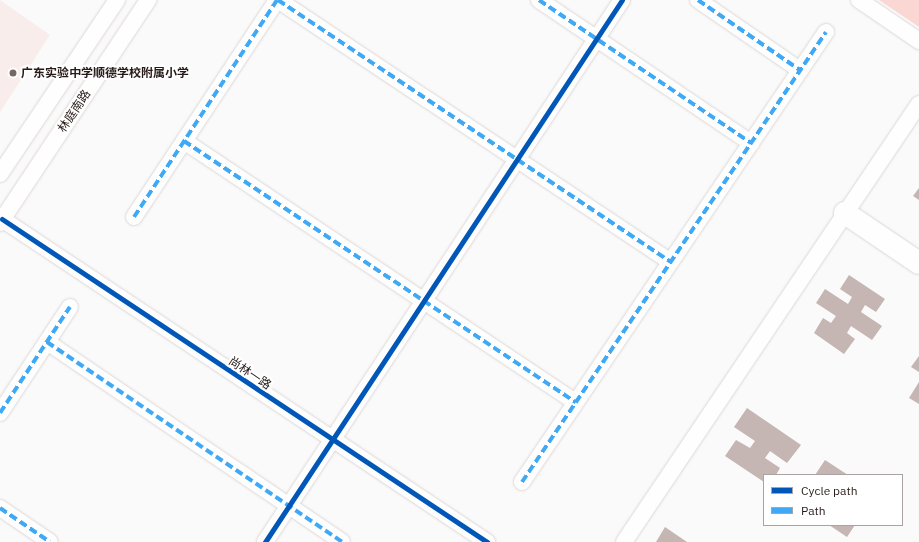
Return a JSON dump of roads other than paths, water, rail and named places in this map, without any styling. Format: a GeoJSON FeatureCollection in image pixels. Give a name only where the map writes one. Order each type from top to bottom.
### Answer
{"type":"FeatureCollection","features":[{"type":"Feature","properties":{"kind":"street"},"geometry":{"type":"LineString","coordinates":[[0,174],[117,0]]}},
{"type":"Feature","properties":{"kind":"street","name":"林庭南路"},"geometry":{"type":"LineString","coordinates":[[1,221],[148,0]]}},
{"type":"Feature","properties":{"kind":"street"},"geometry":{"type":"LineString","coordinates":[[134,217],[278,0],[670,262]]}},
{"type":"Feature","properties":{"kind":"street"},"geometry":{"type":"LineString","coordinates":[[540,0],[751,143]]}},
{"type":"Feature","properties":{"kind":"street"},"geometry":{"type":"LineString","coordinates":[[265,542],[425,302],[622,0]]}},
{"type":"Feature","properties":{"kind":"street"},"geometry":{"type":"LineString","coordinates":[[698,0],[800,70]]}},
{"type":"Feature","properties":{"kind":"street"},"geometry":{"type":"LineString","coordinates":[[859,0],[919,41]]}},
{"type":"Feature","properties":{"kind":"street"},"geometry":{"type":"LineString","coordinates":[[522,482],[826,32]]}},
{"type":"Feature","properties":{"kind":"street"},"geometry":{"type":"LineString","coordinates":[[624,542],[919,104]]}},
{"type":"Feature","properties":{"kind":"street"},"geometry":{"type":"LineString","coordinates":[[184,141],[576,402]]}},
{"type":"Feature","properties":{"kind":"street"},"geometry":{"type":"LineString","coordinates":[[845,213],[919,263]]}},
{"type":"Feature","properties":{"kind":"street","name":"尚林一路"},"geometry":{"type":"LineString","coordinates":[[1,221],[487,542]]}},
{"type":"Feature","properties":{"kind":"street"},"geometry":{"type":"LineString","coordinates":[[0,413],[70,307]]}},
{"type":"Feature","properties":{"kind":"street"},"geometry":{"type":"LineString","coordinates":[[47,342],[342,542]]}},
{"type":"Feature","properties":{"kind":"street"},"geometry":{"type":"LineString","coordinates":[[0,508],[50,542]]}},
{"type":"Feature","properties":{"kind":"place","name":"广东实验中学顺德学校附属小学"},"geometry":{"type":"Point","coordinates":[13,73]}}]}
